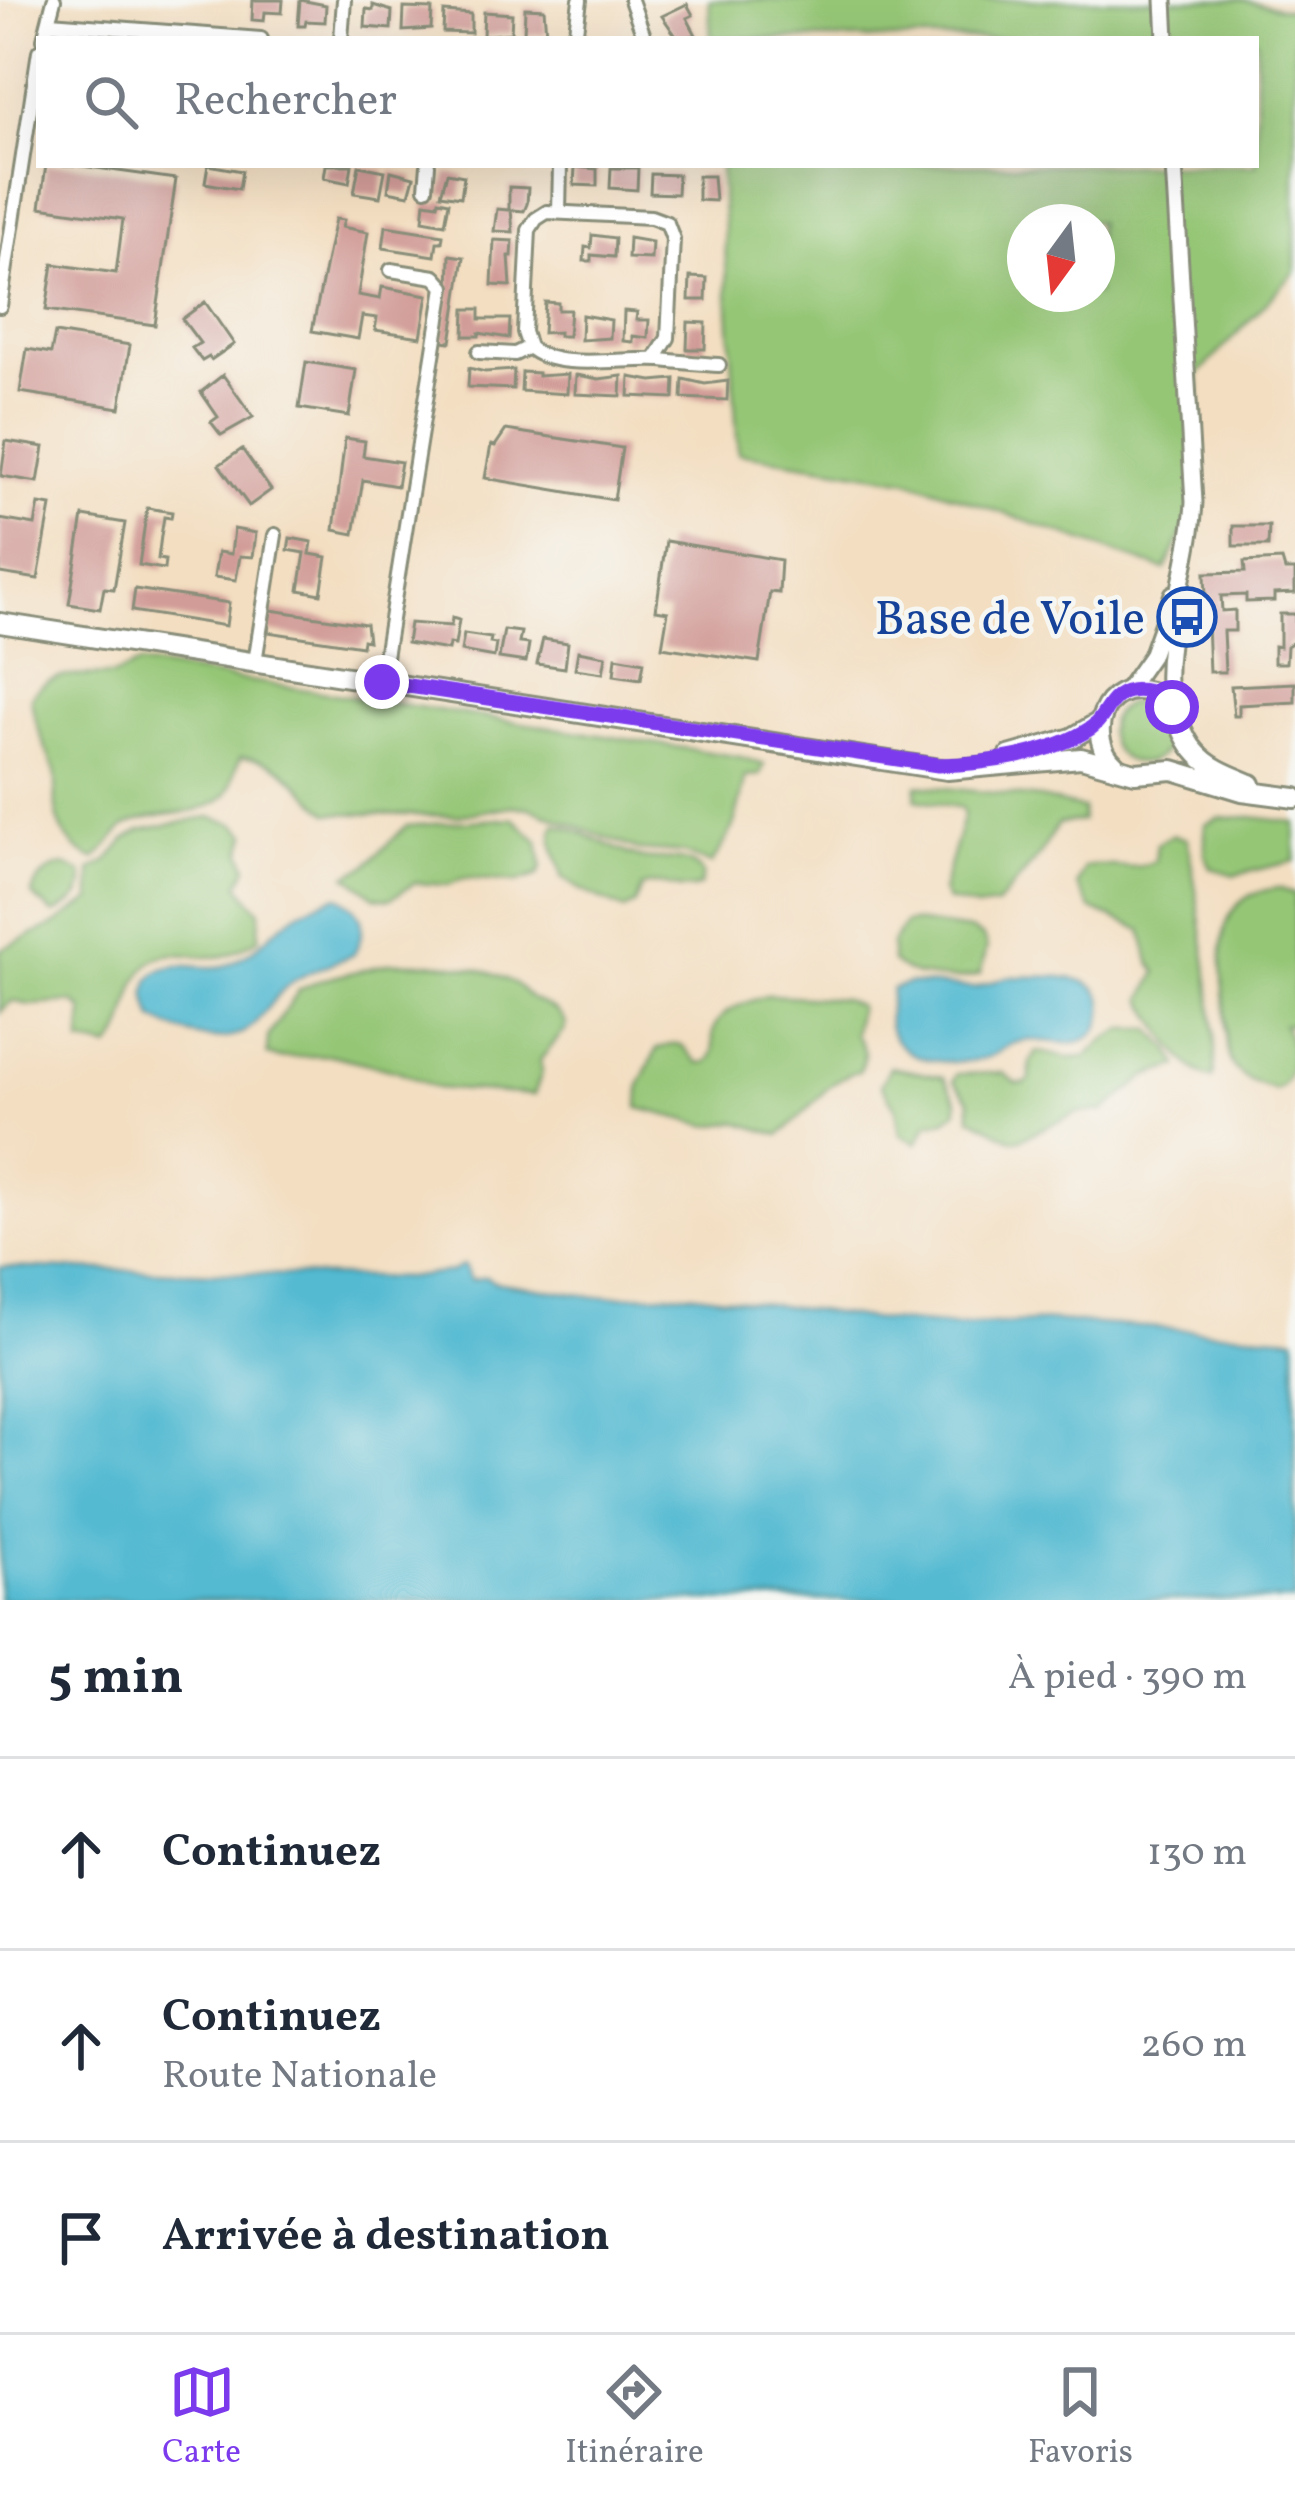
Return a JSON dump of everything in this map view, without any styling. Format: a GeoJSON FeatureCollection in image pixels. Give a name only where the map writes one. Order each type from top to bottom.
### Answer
{"type":"FeatureCollection","features":[{"type":"Feature","properties":{"kind":"main road"},"geometry":{"type":"LineString","coordinates":[[0,623],[963,771],[1081,758],[1135,772],[1173,770],[1242,791],[1295,798]]}},
{"type":"Feature","properties":{"kind":"main road"},"geometry":{"type":"LineString","coordinates":[[1115,765],[1101,748],[1099,722],[1107,706],[1124,693],[1145,691],[1170,704],[1197,754],[1216,768],[1295,798]]}},
{"type":"Feature","properties":{"kind":"main road"},"geometry":{"type":"LineString","coordinates":[[916,764],[965,764],[1016,754],[1072,738],[1099,722]]}},
{"type":"Feature","properties":{"kind":"main road"},"geometry":{"type":"LineString","coordinates":[[1156,769],[1174,753],[1180,730]]}},
{"type":"Feature","properties":{"kind":"street"},"geometry":{"type":"LineString","coordinates":[[45,36],[54,0]]}},
{"type":"Feature","properties":{"kind":"street"},"geometry":{"type":"LineString","coordinates":[[341,36],[344,0]]}},
{"type":"Feature","properties":{"kind":"street"},"geometry":{"type":"LineString","coordinates":[[575,36],[580,0]]}},
{"type":"Feature","properties":{"kind":"street"},"geometry":{"type":"LineString","coordinates":[[632,0],[643,36]]}},
{"type":"Feature","properties":{"kind":"street"},"geometry":{"type":"LineString","coordinates":[[1164,0],[1166,36]]}},
{"type":"Feature","properties":{"kind":"street"},"geometry":{"type":"LineString","coordinates":[[50,23],[221,36]]}},
{"type":"Feature","properties":{"kind":"street"},"geometry":{"type":"LineString","coordinates":[[0,306],[36,73]]}},
{"type":"Feature","properties":{"kind":"street"},"geometry":{"type":"LineString","coordinates":[[426,188],[428,168]]}},
{"type":"Feature","properties":{"kind":"street"},"geometry":{"type":"LineString","coordinates":[[559,212],[560,168]]}},
{"type":"Feature","properties":{"kind":"street"},"geometry":{"type":"LineString","coordinates":[[1170,704],[1168,657],[1189,545],[1193,459],[1174,168]]}},
{"type":"Feature","properties":{"kind":"street"},"geometry":{"type":"LineString","coordinates":[[655,359],[669,334],[670,228],[651,217],[540,215],[529,230],[524,332],[529,347],[552,358],[719,365]]}},
{"type":"Feature","properties":{"kind":"street"},"geometry":{"type":"LineString","coordinates":[[382,682],[444,286],[435,277],[392,270]]}},
{"type":"Feature","properties":{"kind":"street"},"geometry":{"type":"LineString","coordinates":[[479,352],[515,354],[529,347]]}},
{"type":"Feature","properties":{"kind":"street"},"geometry":{"type":"LineString","coordinates":[[255,662],[275,535]]}},
{"type":"Feature","properties":{"kind":"street"},"geometry":{"type":"LineString","coordinates":[[1124,693],[1151,656],[1189,545]]}},
{"type":"Feature","properties":{"kind":"green space"},"geometry":{"type":"Polygon","coordinates":[[[709,0],[1242,0],[1295,11],[1295,272],[1198,375],[1202,493],[1165,570],[909,480],[738,453],[720,168],[1259,168],[1259,36],[711,36],[709,0]]]}},
{"type":"Feature","properties":{"kind":"green space"},"geometry":{"type":"Polygon","coordinates":[[[140,664],[741,757],[764,765],[760,775],[746,776],[731,831],[711,864],[684,853],[638,850],[530,808],[511,806],[458,816],[328,813],[280,768],[241,757],[221,799],[200,809],[128,825],[94,859],[73,845],[60,824],[55,774],[31,697],[57,678],[112,675],[140,664]]]}},
{"type":"Feature","properties":{"kind":"green space"},"geometry":{"type":"Polygon","coordinates":[[[1140,701],[1162,710],[1171,732],[1162,754],[1140,763],[1118,754],[1109,732],[1118,710],[1140,701]]]}},
{"type":"Feature","properties":{"kind":"green space"},"geometry":{"type":"Polygon","coordinates":[[[917,785],[1041,798],[1083,809],[1082,821],[1058,824],[1039,856],[997,905],[977,908],[947,901],[942,891],[962,808],[916,799],[917,785]]]}},
{"type":"Feature","properties":{"kind":"green space"},"geometry":{"type":"Polygon","coordinates":[[[210,817],[235,824],[247,834],[242,852],[247,867],[239,885],[260,911],[259,938],[224,956],[175,954],[150,963],[136,983],[122,1029],[110,1048],[81,1043],[83,1010],[73,1002],[30,1005],[12,1001],[0,1012],[0,950],[56,924],[91,900],[91,870],[108,861],[140,830],[210,817]]]}},
{"type":"Feature","properties":{"kind":"green space"},"geometry":{"type":"Polygon","coordinates":[[[513,818],[538,841],[542,867],[538,875],[517,882],[464,878],[448,885],[415,883],[390,899],[375,897],[347,875],[366,866],[406,826],[513,818]]]}},
{"type":"Feature","properties":{"kind":"green space"},"geometry":{"type":"Polygon","coordinates":[[[1220,818],[1295,822],[1295,861],[1235,875],[1211,868],[1205,855],[1205,825],[1220,818]]]}},
{"type":"Feature","properties":{"kind":"green space"},"geometry":{"type":"Polygon","coordinates":[[[555,824],[639,857],[690,863],[703,874],[700,886],[650,884],[642,887],[635,904],[625,910],[562,877],[553,843],[555,824]]]}},
{"type":"Feature","properties":{"kind":"green space"},"geometry":{"type":"Polygon","coordinates":[[[1173,835],[1187,839],[1196,889],[1214,1036],[1212,1078],[1182,1057],[1143,999],[1157,972],[1142,930],[1091,909],[1077,885],[1085,867],[1155,861],[1157,844],[1173,835]]]}},
{"type":"Feature","properties":{"kind":"green space"},"geometry":{"type":"Polygon","coordinates":[[[65,865],[82,873],[82,887],[72,902],[54,914],[32,895],[33,890],[43,876],[65,865]]]}},
{"type":"Feature","properties":{"kind":"green space"},"geometry":{"type":"Polygon","coordinates":[[[1279,888],[1295,894],[1295,1024],[1283,1024],[1291,1061],[1287,1078],[1276,1090],[1243,1076],[1230,1060],[1222,946],[1231,914],[1241,901],[1279,888]]]}},
{"type":"Feature","properties":{"kind":"green space"},"geometry":{"type":"Polygon","coordinates":[[[905,923],[970,930],[983,937],[987,948],[980,974],[934,978],[899,967],[892,961],[892,943],[905,923]]]}},
{"type":"Feature","properties":{"kind":"green space"},"geometry":{"type":"Polygon","coordinates":[[[391,963],[486,972],[515,984],[559,1014],[565,1030],[540,1060],[542,1072],[534,1095],[437,1088],[398,1071],[331,1055],[267,1055],[268,1037],[299,990],[391,963]]]}},
{"type":"Feature","properties":{"kind":"green space"},"geometry":{"type":"Polygon","coordinates":[[[769,995],[843,999],[859,1006],[854,1034],[864,1057],[859,1071],[838,1080],[779,1135],[737,1122],[711,1126],[639,1108],[640,1084],[657,1049],[678,1044],[699,1063],[708,1062],[720,1019],[769,995]]]}},
{"type":"Feature","properties":{"kind":"green space"},"geometry":{"type":"Polygon","coordinates":[[[1124,1029],[1150,1029],[1179,1066],[1147,1076],[1104,1111],[1077,1113],[1020,1139],[1013,1140],[971,1117],[969,1100],[953,1081],[957,1074],[1003,1073],[1024,1084],[1030,1080],[1030,1062],[1037,1051],[1086,1057],[1124,1029]]]}},
{"type":"Feature","properties":{"kind":"green space"},"geometry":{"type":"Polygon","coordinates":[[[890,1067],[943,1077],[957,1101],[957,1111],[945,1120],[928,1123],[917,1143],[900,1134],[896,1109],[881,1085],[890,1067]]]}},
{"type":"Feature","properties":{"kind":"water"},"geometry":{"type":"Polygon","coordinates":[[[338,896],[354,908],[361,921],[354,954],[292,982],[242,1033],[204,1037],[154,1019],[147,986],[161,970],[227,965],[293,916],[338,896]]]}},
{"type":"Feature","properties":{"kind":"water"},"geometry":{"type":"Polygon","coordinates":[[[1007,977],[1084,981],[1102,999],[1099,1027],[1081,1041],[1027,1040],[965,1062],[918,1056],[895,1039],[888,1021],[892,989],[909,983],[974,988],[1007,977]]]}},
{"type":"Feature","properties":{"kind":"water"},"geometry":{"type":"Polygon","coordinates":[[[464,1265],[470,1280],[486,1277],[597,1297],[690,1293],[953,1326],[1054,1321],[1295,1337],[1295,1600],[0,1600],[0,1267],[406,1278],[450,1272],[464,1265]]]}},
{"type":"Feature","properties":{"kind":"building"},"geometry":{"type":"Polygon","coordinates":[[[253,0],[283,0],[282,13],[265,12],[264,21],[252,20],[253,0]]]}},
{"type":"Feature","properties":{"kind":"building"},"geometry":{"type":"Polygon","coordinates":[[[300,0],[326,5],[325,22],[306,21],[305,26],[298,26],[300,0]]]}},
{"type":"Feature","properties":{"kind":"building"},"geometry":{"type":"Polygon","coordinates":[[[687,4],[693,15],[687,18],[696,35],[676,36],[662,16],[687,4]]]}},
{"type":"Feature","properties":{"kind":"building"},"geometry":{"type":"Polygon","coordinates":[[[373,5],[392,11],[391,29],[365,27],[366,9],[373,10],[373,5]]]}},
{"type":"Feature","properties":{"kind":"building"},"geometry":{"type":"Polygon","coordinates":[[[404,8],[432,9],[431,29],[403,31],[404,8]]]}},
{"type":"Feature","properties":{"kind":"building"},"geometry":{"type":"Polygon","coordinates":[[[525,8],[544,9],[546,34],[524,35],[525,8]]]}},
{"type":"Feature","properties":{"kind":"building"},"geometry":{"type":"Polygon","coordinates":[[[444,12],[471,14],[471,33],[443,32],[444,12]]]}},
{"type":"Feature","properties":{"kind":"building"},"geometry":{"type":"Polygon","coordinates":[[[484,12],[512,14],[511,33],[483,36],[484,12]]]}},
{"type":"Feature","properties":{"kind":"building"},"geometry":{"type":"Polygon","coordinates":[[[46,168],[97,168],[176,179],[155,325],[46,310],[53,264],[116,273],[123,219],[40,207],[46,168]]]}},
{"type":"Feature","properties":{"kind":"building"},"geometry":{"type":"Polygon","coordinates":[[[208,168],[242,171],[239,189],[205,183],[208,168]]]}},
{"type":"Feature","properties":{"kind":"building"},"geometry":{"type":"Polygon","coordinates":[[[326,168],[352,168],[349,183],[324,178],[326,168]]]}},
{"type":"Feature","properties":{"kind":"building"},"geometry":{"type":"Polygon","coordinates":[[[359,168],[385,171],[380,197],[354,193],[359,168]]]}},
{"type":"Feature","properties":{"kind":"building"},"geometry":{"type":"Polygon","coordinates":[[[575,168],[597,169],[597,186],[574,185],[575,168]]]}},
{"type":"Feature","properties":{"kind":"building"},"geometry":{"type":"Polygon","coordinates":[[[611,168],[638,168],[637,190],[610,188],[611,168]]]}},
{"type":"Feature","properties":{"kind":"building"},"geometry":{"type":"Polygon","coordinates":[[[391,171],[414,177],[409,195],[388,191],[391,171]]]}},
{"type":"Feature","properties":{"kind":"building"},"geometry":{"type":"Polygon","coordinates":[[[447,173],[464,176],[461,197],[441,194],[447,173]]]}},
{"type":"Feature","properties":{"kind":"building"},"geometry":{"type":"Polygon","coordinates":[[[651,174],[678,175],[677,194],[650,193],[651,174]]]}},
{"type":"Feature","properties":{"kind":"building"},"geometry":{"type":"Polygon","coordinates":[[[698,176],[713,176],[715,201],[698,200],[698,176]]]}},
{"type":"Feature","properties":{"kind":"building"},"geometry":{"type":"Polygon","coordinates":[[[509,187],[528,188],[527,204],[524,211],[511,210],[513,232],[494,231],[497,209],[509,210],[509,187]]]}},
{"type":"Feature","properties":{"kind":"building"},"geometry":{"type":"Polygon","coordinates":[[[439,200],[449,202],[445,224],[423,220],[425,202],[438,204],[439,200]]]}},
{"type":"Feature","properties":{"kind":"building"},"geometry":{"type":"Polygon","coordinates":[[[335,219],[344,220],[342,227],[368,232],[358,295],[380,299],[382,287],[428,295],[421,337],[375,330],[377,318],[362,316],[358,339],[312,331],[335,219]]]}},
{"type":"Feature","properties":{"kind":"building"},"geometry":{"type":"Polygon","coordinates":[[[386,226],[443,235],[442,242],[437,242],[435,256],[383,248],[386,226]]]}},
{"type":"Feature","properties":{"kind":"building"},"geometry":{"type":"Polygon","coordinates":[[[592,235],[615,238],[614,257],[591,255],[591,261],[584,261],[592,235]]]}},
{"type":"Feature","properties":{"kind":"building"},"geometry":{"type":"Polygon","coordinates":[[[629,238],[652,242],[651,259],[628,258],[629,238]]]}},
{"type":"Feature","properties":{"kind":"building"},"geometry":{"type":"Polygon","coordinates":[[[494,240],[513,241],[511,286],[492,285],[494,240]]]}},
{"type":"Feature","properties":{"kind":"building"},"geometry":{"type":"Polygon","coordinates":[[[450,255],[464,257],[451,342],[442,341],[450,255]]]}},
{"type":"Feature","properties":{"kind":"building"},"geometry":{"type":"Polygon","coordinates":[[[690,277],[707,278],[706,300],[689,300],[690,277]]]}},
{"type":"Feature","properties":{"kind":"building"},"geometry":{"type":"Polygon","coordinates":[[[205,302],[234,344],[202,361],[192,348],[200,343],[182,319],[205,302]]]}},
{"type":"Feature","properties":{"kind":"building"},"geometry":{"type":"Polygon","coordinates":[[[545,302],[558,303],[558,310],[570,310],[568,336],[543,333],[545,302]]]}},
{"type":"Feature","properties":{"kind":"building"},"geometry":{"type":"Polygon","coordinates":[[[465,309],[480,309],[480,319],[510,319],[509,338],[479,333],[464,336],[465,309]]]}},
{"type":"Feature","properties":{"kind":"building"},"geometry":{"type":"Polygon","coordinates":[[[624,311],[637,312],[636,320],[649,320],[648,338],[633,336],[633,342],[623,341],[624,311]]]}},
{"type":"Feature","properties":{"kind":"building"},"geometry":{"type":"Polygon","coordinates":[[[582,315],[611,320],[610,338],[581,340],[582,315]]]}},
{"type":"Feature","properties":{"kind":"building"},"geometry":{"type":"Polygon","coordinates":[[[688,322],[706,323],[705,349],[687,349],[688,322]]]}},
{"type":"Feature","properties":{"kind":"building"},"geometry":{"type":"Polygon","coordinates":[[[55,333],[130,345],[120,408],[20,392],[27,349],[51,353],[55,333]]]}},
{"type":"Feature","properties":{"kind":"building"},"geometry":{"type":"Polygon","coordinates":[[[306,362],[356,370],[349,416],[299,408],[306,362]]]}},
{"type":"Feature","properties":{"kind":"building"},"geometry":{"type":"Polygon","coordinates":[[[469,368],[514,370],[513,389],[468,387],[469,368]]]}},
{"type":"Feature","properties":{"kind":"building"},"geometry":{"type":"Polygon","coordinates":[[[522,372],[568,374],[567,394],[521,391],[522,372]]]}},
{"type":"Feature","properties":{"kind":"building"},"geometry":{"type":"Polygon","coordinates":[[[223,375],[253,417],[221,435],[211,422],[218,417],[201,392],[223,375]]]}},
{"type":"Feature","properties":{"kind":"building"},"geometry":{"type":"Polygon","coordinates":[[[576,375],[622,376],[621,396],[575,394],[576,375]]]}},
{"type":"Feature","properties":{"kind":"building"},"geometry":{"type":"Polygon","coordinates":[[[630,377],[675,379],[674,398],[629,396],[630,377]]]}},
{"type":"Feature","properties":{"kind":"building"},"geometry":{"type":"Polygon","coordinates":[[[683,379],[705,384],[728,381],[727,400],[682,398],[683,379]]]}},
{"type":"Feature","properties":{"kind":"building"},"geometry":{"type":"Polygon","coordinates":[[[506,430],[622,448],[614,500],[485,478],[491,445],[506,430]]]}},
{"type":"Feature","properties":{"kind":"building"},"geometry":{"type":"Polygon","coordinates":[[[345,438],[365,441],[363,456],[401,462],[397,486],[363,480],[354,534],[334,530],[345,438]]]}},
{"type":"Feature","properties":{"kind":"building"},"geometry":{"type":"Polygon","coordinates":[[[6,441],[44,447],[38,482],[1,476],[6,441]]]}},
{"type":"Feature","properties":{"kind":"building"},"geometry":{"type":"Polygon","coordinates":[[[242,449],[271,490],[249,506],[219,465],[242,449]]]}},
{"type":"Feature","properties":{"kind":"building"},"geometry":{"type":"Polygon","coordinates":[[[39,504],[51,506],[38,579],[0,573],[0,519],[35,525],[39,504]]]}},
{"type":"Feature","properties":{"kind":"building"},"geometry":{"type":"Polygon","coordinates":[[[147,508],[172,512],[171,518],[164,517],[161,536],[158,559],[165,560],[164,569],[139,565],[147,508]]]}},
{"type":"Feature","properties":{"kind":"building"},"geometry":{"type":"Polygon","coordinates":[[[83,516],[125,523],[114,589],[104,588],[100,609],[69,604],[83,516]]]}},
{"type":"Feature","properties":{"kind":"building"},"geometry":{"type":"Polygon","coordinates":[[[1233,526],[1269,526],[1268,546],[1233,546],[1233,526]]]}},
{"type":"Feature","properties":{"kind":"building"},"geometry":{"type":"Polygon","coordinates":[[[234,529],[256,533],[253,557],[240,556],[236,580],[214,577],[218,552],[231,554],[234,529]]]}},
{"type":"Feature","properties":{"kind":"building"},"geometry":{"type":"Polygon","coordinates":[[[290,538],[312,542],[310,554],[327,557],[321,594],[299,590],[305,553],[288,550],[290,538]]]}},
{"type":"Feature","properties":{"kind":"building"},"geometry":{"type":"Polygon","coordinates":[[[666,541],[781,560],[779,593],[770,592],[759,662],[662,647],[668,612],[656,610],[666,541]]]}},
{"type":"Feature","properties":{"kind":"building"},"geometry":{"type":"Polygon","coordinates":[[[1282,560],[1285,570],[1295,570],[1295,593],[1274,594],[1274,601],[1246,602],[1246,595],[1221,596],[1222,611],[1235,610],[1235,631],[1223,631],[1225,672],[1209,672],[1205,573],[1245,572],[1244,562],[1282,560]]]}},
{"type":"Feature","properties":{"kind":"building"},"geometry":{"type":"Polygon","coordinates":[[[135,589],[229,603],[226,626],[132,611],[135,589]]]}},
{"type":"Feature","properties":{"kind":"building"},"geometry":{"type":"Polygon","coordinates":[[[271,610],[366,624],[368,641],[363,640],[362,646],[268,632],[271,610]]]}},
{"type":"Feature","properties":{"kind":"building"},"geometry":{"type":"Polygon","coordinates":[[[1280,614],[1295,614],[1295,641],[1287,646],[1286,663],[1274,663],[1274,646],[1280,647],[1280,614]]]}},
{"type":"Feature","properties":{"kind":"building"},"geometry":{"type":"Polygon","coordinates":[[[452,618],[459,620],[455,645],[449,644],[448,650],[407,643],[410,623],[451,626],[452,618]]]}},
{"type":"Feature","properties":{"kind":"building"},"geometry":{"type":"Polygon","coordinates":[[[504,630],[521,632],[519,643],[529,644],[526,662],[499,658],[504,630]]]}},
{"type":"Feature","properties":{"kind":"building"},"geometry":{"type":"Polygon","coordinates":[[[464,634],[491,638],[490,643],[496,644],[494,657],[461,651],[464,634]]]}},
{"type":"Feature","properties":{"kind":"building"},"geometry":{"type":"Polygon","coordinates":[[[543,639],[568,643],[565,668],[537,664],[543,639]]]}},
{"type":"Feature","properties":{"kind":"building"},"geometry":{"type":"Polygon","coordinates":[[[578,651],[606,656],[603,673],[575,669],[578,651]]]}},
{"type":"Feature","properties":{"kind":"building"},"geometry":{"type":"Polygon","coordinates":[[[616,657],[644,662],[641,679],[614,675],[616,657]]]}},
{"type":"Feature","properties":{"kind":"building"},"geometry":{"type":"Polygon","coordinates":[[[1295,683],[1295,702],[1239,705],[1239,716],[1234,716],[1231,686],[1295,683]]]}},
{"type":"Feature","properties":{"kind":"place","name":"Base de Voile"},"geometry":{"type":"Point","coordinates":[1187,617]}},
{"type":"Feature","properties":{"kind":"route"},"geometry":{"type":"LineString","coordinates":[[382,682],[938,765],[995,759],[1072,738],[1099,722],[1109,703],[1128,692],[1152,693],[1172,707]]}}]}
